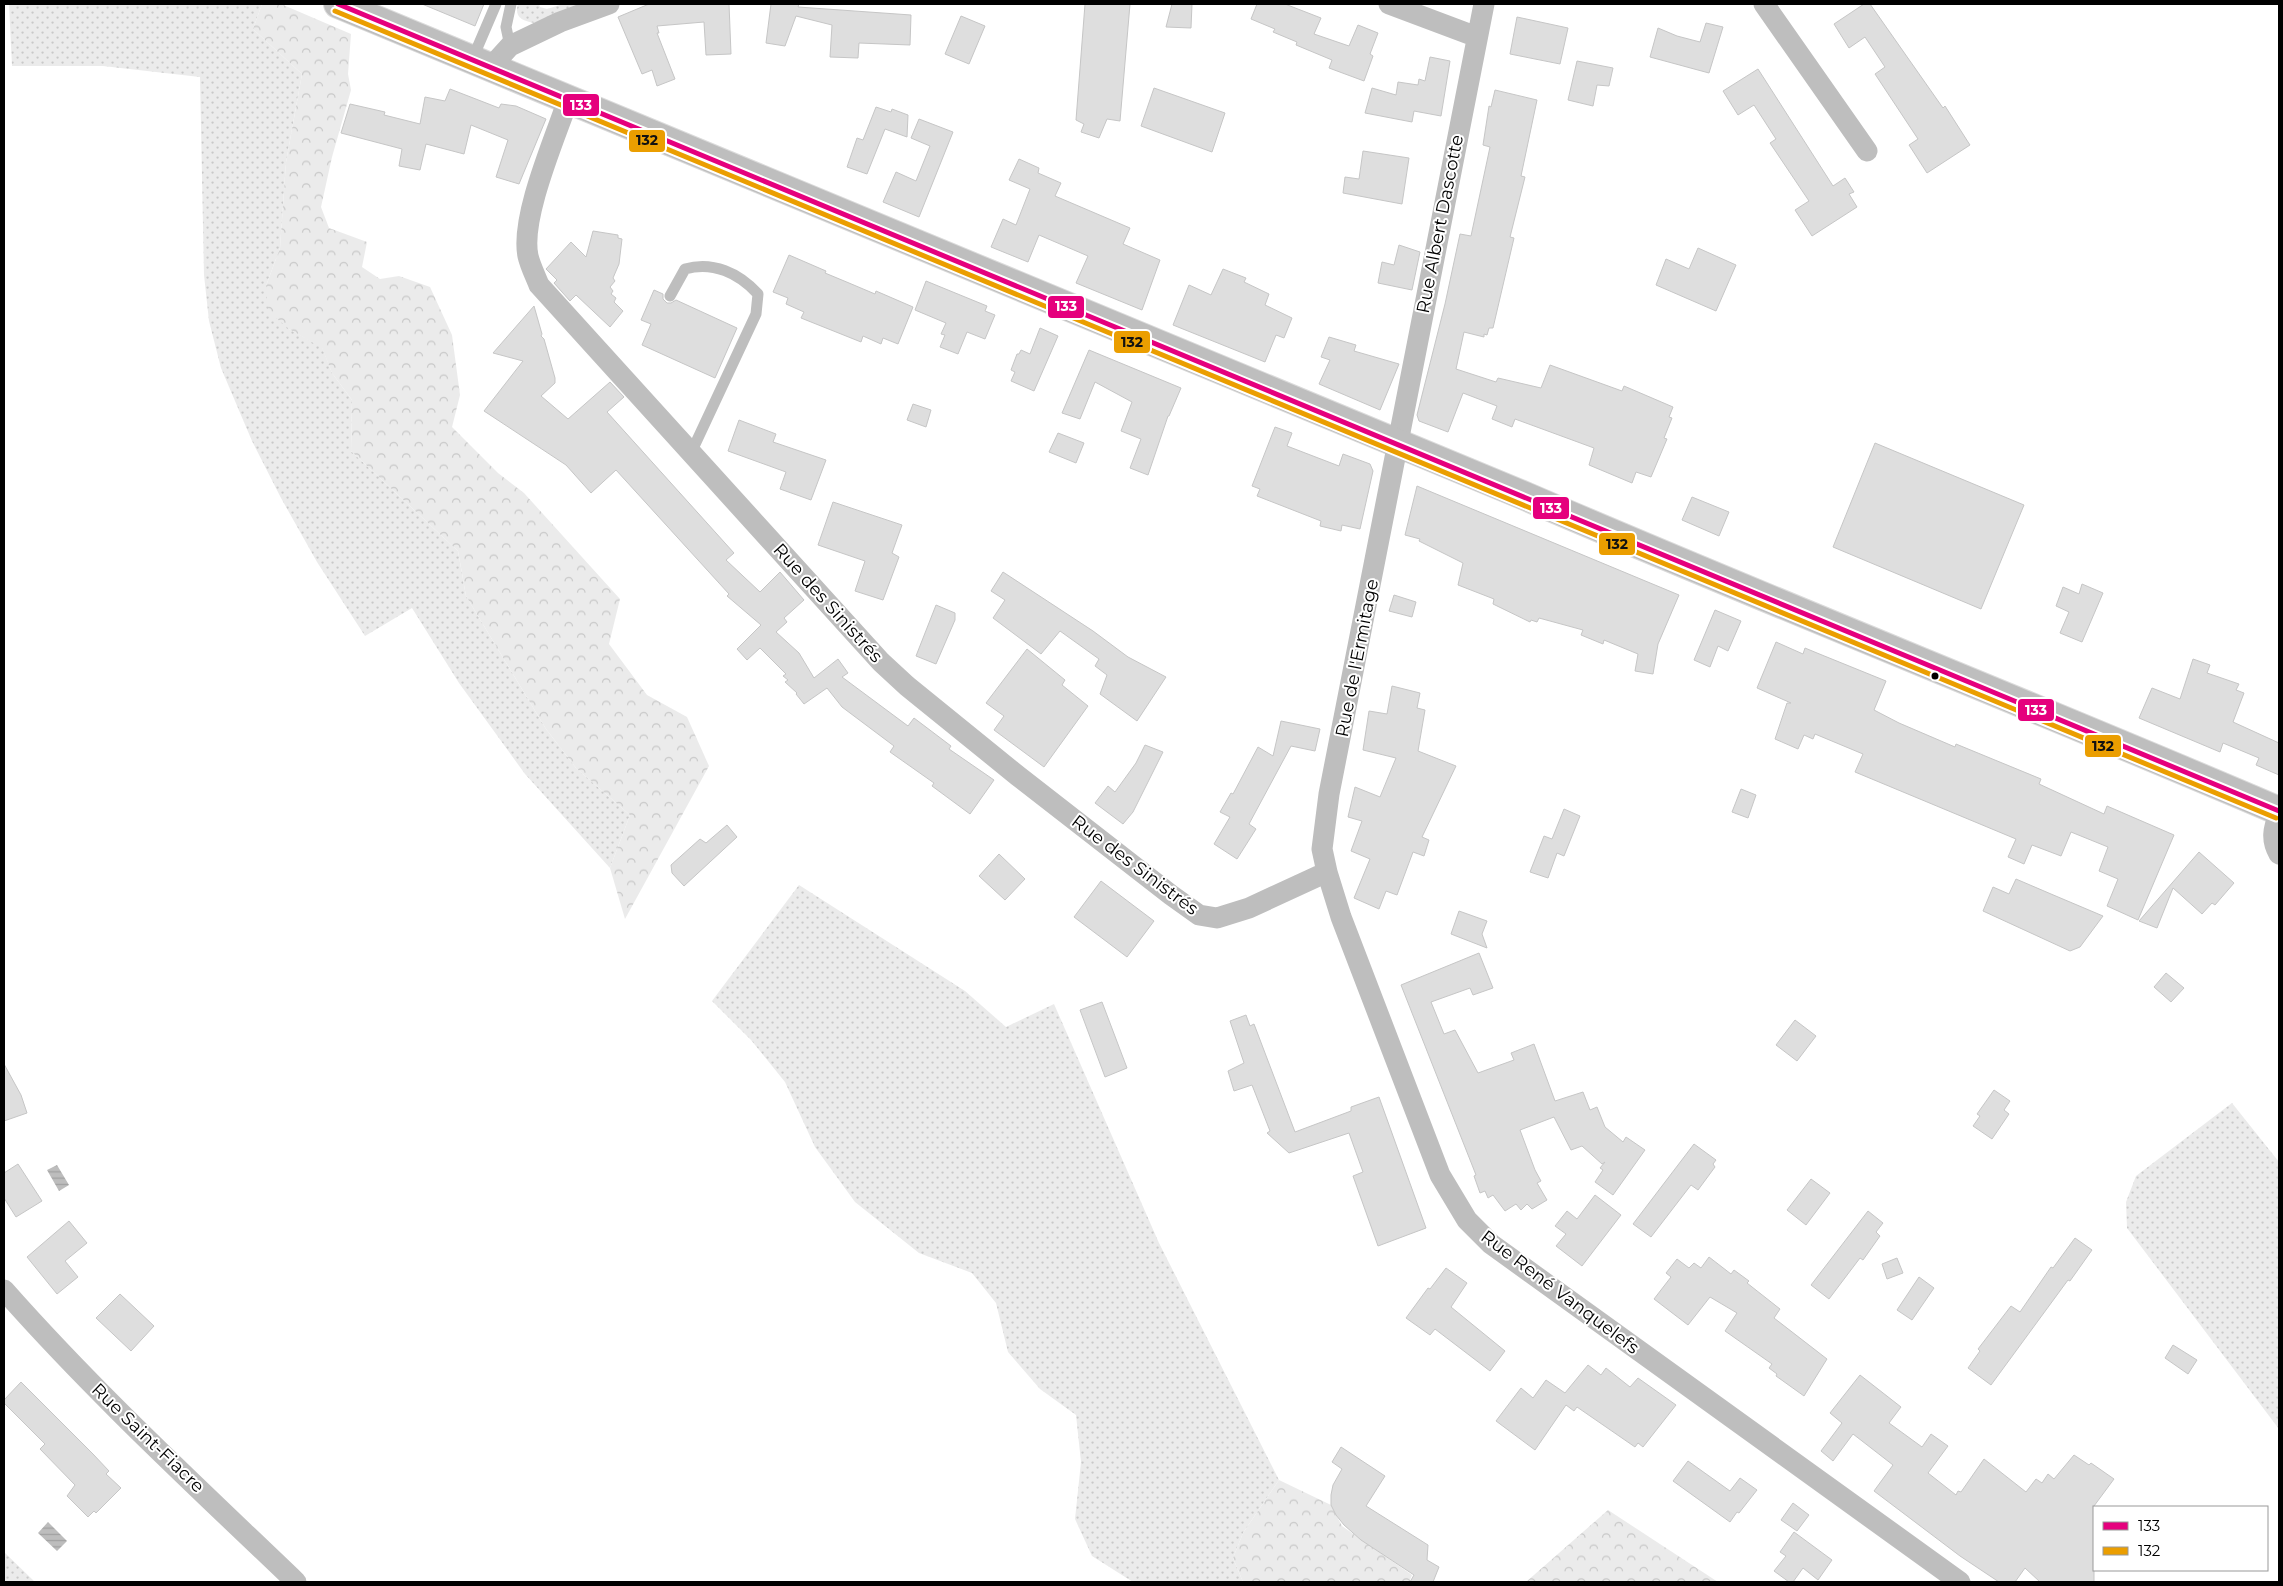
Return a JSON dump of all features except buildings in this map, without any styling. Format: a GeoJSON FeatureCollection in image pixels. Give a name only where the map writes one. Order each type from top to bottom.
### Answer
{"type":"FeatureCollection","features":[{"type":"Feature","properties":{"kind":"main road"},"geometry":{"type":"LineString","coordinates":[[338,4],[2279,811]]}},
{"type":"Feature","properties":{"kind":"street"},"geometry":{"type":"LineString","coordinates":[[481,64],[510,46],[560,22],[609,4]]}},
{"type":"Feature","properties":{"kind":"street"},"geometry":{"type":"LineString","coordinates":[[1389,4],[1477,37]]}},
{"type":"Feature","properties":{"kind":"street","name":"Rue Albert Dascotte"},"geometry":{"type":"LineString","coordinates":[[1398,444],[1432,259],[1484,4]]}},
{"type":"Feature","properties":{"kind":"street"},"geometry":{"type":"LineString","coordinates":[[1764,4],[1867,150]]}},
{"type":"Feature","properties":{"kind":"street","name":"Rue des Sinistrés"},"geometry":{"type":"LineString","coordinates":[[568,100],[530,212],[526,236],[528,256],[538,284],[856,635],[894,674],[1018,776],[1199,915],[1218,918],[1249,908],[1327,872]]}},
{"type":"Feature","properties":{"kind":"street","name":"Rue de l'Ermitage"},"geometry":{"type":"LineString","coordinates":[[1327,872],[1322,849],[1328,794],[1398,444]]}},
{"type":"Feature","properties":{"kind":"street"},"geometry":{"type":"LineString","coordinates":[[2279,815],[2273,830],[2275,848],[2279,854]]}},
{"type":"Feature","properties":{"kind":"street","name":"Rue René Vanquelefs"},"geometry":{"type":"LineString","coordinates":[[1327,872],[1345,926],[1440,1175],[1467,1220],[1491,1244],[1507,1256],[1960,1582]]}},
{"type":"Feature","properties":{"kind":"street","name":"Rue Saint-Fiacre"},"geometry":{"type":"LineString","coordinates":[[4,1290],[39,1330],[122,1414],[296,1582]]}},
{"type":"Feature","properties":{"kind":"lane"},"geometry":{"type":"LineString","coordinates":[[481,64],[496,4]]}},
{"type":"Feature","properties":{"kind":"lane"},"geometry":{"type":"LineString","coordinates":[[510,46],[506,27],[511,4]]}},
{"type":"Feature","properties":{"kind":"lane"},"geometry":{"type":"LineString","coordinates":[[670,296],[685,268],[698,265],[726,271],[746,281],[758,294],[756,314],[691,453]]}},
{"type":"Feature","properties":{"kind":"green space"},"geometry":{"type":"Polygon","coordinates":[[[9,4],[262,4],[253,29],[302,74],[286,162],[280,248],[266,286],[289,329],[322,347],[332,373],[352,400],[351,451],[458,551],[466,596],[546,729],[576,768],[630,815],[610,868],[525,774],[459,683],[412,608],[365,636],[317,562],[281,498],[252,441],[221,368],[209,321],[204,275],[200,77],[103,66],[12,66],[9,4]]]}},
{"type":"Feature","properties":{"kind":"green space"},"geometry":{"type":"Polygon","coordinates":[[[262,4],[281,4],[351,34],[348,74],[351,90],[332,157],[321,207],[329,228],[367,242],[362,267],[380,279],[399,276],[430,287],[452,335],[460,395],[452,427],[498,473],[524,493],[620,599],[609,644],[647,695],[687,717],[709,766],[625,919],[610,868],[630,815],[576,768],[546,729],[466,596],[458,551],[351,451],[352,400],[332,373],[322,348],[289,329],[268,311],[266,286],[280,248],[286,162],[302,74],[253,29],[262,4]]]}},
{"type":"Feature","properties":{"kind":"green space"},"geometry":{"type":"Polygon","coordinates":[[[518,4],[539,4],[540,7],[547,9],[563,4],[586,4],[534,23],[520,18],[517,12],[518,4]]]}},
{"type":"Feature","properties":{"kind":"green space"},"geometry":{"type":"Polygon","coordinates":[[[799,885],[965,991],[1006,1027],[1054,1004],[1159,1243],[1279,1480],[1243,1533],[1233,1558],[1243,1582],[1133,1582],[1092,1556],[1075,1519],[1081,1462],[1076,1415],[1040,1389],[1008,1352],[996,1303],[972,1273],[919,1253],[855,1202],[815,1147],[785,1082],[751,1040],[712,1001],[799,885]]]}},
{"type":"Feature","properties":{"kind":"green space"},"geometry":{"type":"Polygon","coordinates":[[[2232,1103],[2279,1162],[2279,1429],[2127,1228],[2126,1202],[2136,1176],[2232,1103]]]}},
{"type":"Feature","properties":{"kind":"green space"},"geometry":{"type":"Polygon","coordinates":[[[1279,1480],[1331,1505],[1342,1526],[1412,1575],[1410,1580],[1415,1582],[1243,1582],[1233,1558],[1243,1533],[1279,1480]]]}},
{"type":"Feature","properties":{"kind":"green space"},"geometry":{"type":"Polygon","coordinates":[[[1608,1510],[1718,1582],[1526,1582],[1608,1510]]]}},
{"type":"Feature","properties":{"kind":"green space"},"geometry":{"type":"Polygon","coordinates":[[[4,1552],[35,1582],[4,1582],[4,1552]]]}},
{"type":"Feature","properties":{"kind":"shaded area"},"geometry":{"type":"Polygon","coordinates":[[[57,1165],[69,1185],[59,1191],[47,1170],[57,1165]]]}},
{"type":"Feature","properties":{"kind":"shaded area"},"geometry":{"type":"Polygon","coordinates":[[[48,1522],[67,1541],[57,1551],[38,1533],[48,1522]]]}},
{"type":"Feature","properties":{"kind":"transit line","name":"133"},"geometry":{"type":"LineString","coordinates":[[338,4],[2279,811]]}},
{"type":"Feature","properties":{"kind":"transit line","name":"132"},"geometry":{"type":"LineString","coordinates":[[335,11],[2276,818]]}}]}
